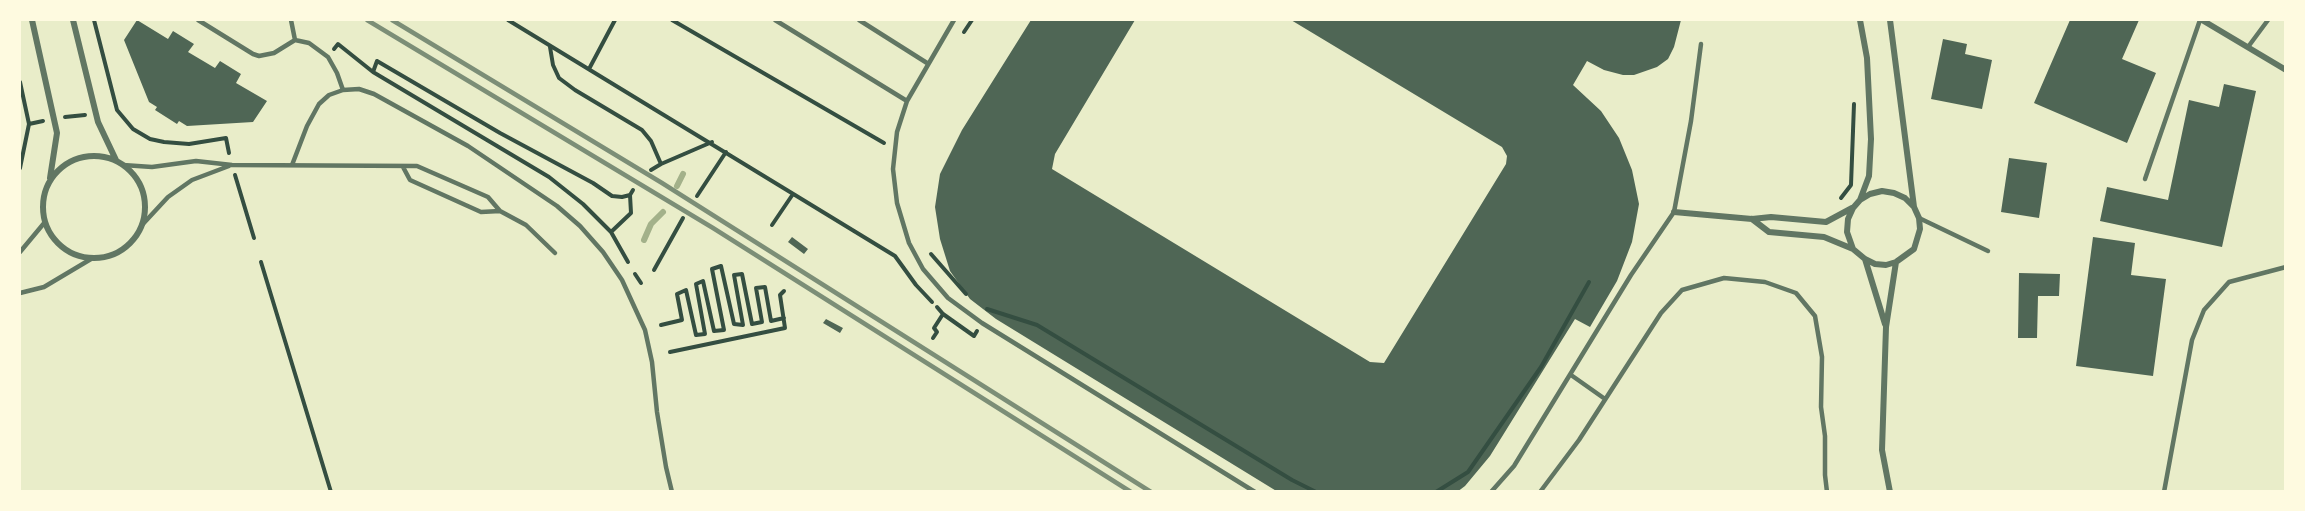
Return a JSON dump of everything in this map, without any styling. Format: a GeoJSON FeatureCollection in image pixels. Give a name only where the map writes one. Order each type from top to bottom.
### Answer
{"type":"FeatureCollection","features":[{"type":"Feature","properties":{"kind":"street"},"geometry":{"type":"LineString","coordinates":[[32,20],[57,133],[50,182],[43,201],[45,222],[51,235],[64,249],[91,259],[107,257],[121,251],[132,242],[142,225],[146,211],[143,191],[137,178],[120,163],[96,114],[73,20]]}},
{"type":"Feature","properties":{"kind":"street"},"geometry":{"type":"LineString","coordinates":[[1860,20],[1867,58],[1871,140],[1869,176],[1860,200]]}},
{"type":"Feature","properties":{"kind":"street"},"geometry":{"type":"LineString","coordinates":[[1752,219],[1769,232],[1824,237],[1853,249],[1865,259],[1886,265],[1896,262],[1914,249],[1920,229],[1919,218],[1914,207],[1890,20]]}},
{"type":"Feature","properties":{"kind":"street"},"geometry":{"type":"LineString","coordinates":[[2201,20],[2286,70]]}},
{"type":"Feature","properties":{"kind":"street"},"geometry":{"type":"LineString","coordinates":[[50,182],[60,169],[76,159],[93,156],[120,163]]}},
{"type":"Feature","properties":{"kind":"street"},"geometry":{"type":"LineString","coordinates":[[1853,249],[1847,232],[1848,219],[1860,200],[1882,191],[1900,195],[1914,207]]}},
{"type":"Feature","properties":{"kind":"street"},"geometry":{"type":"LineString","coordinates":[[1674,212],[1752,219],[1771,217],[1826,222],[1853,208]]}},
{"type":"Feature","properties":{"kind":"street"},"geometry":{"type":"LineString","coordinates":[[1865,259],[1886,327]]}},
{"type":"Feature","properties":{"kind":"street"},"geometry":{"type":"LineString","coordinates":[[1890,492],[1882,450],[1886,327],[1896,262]]}},
{"type":"Feature","properties":{"kind":"lane"},"geometry":{"type":"LineString","coordinates":[[198,20],[259,56],[274,53],[295,40],[309,43],[328,57],[343,90]]}},
{"type":"Feature","properties":{"kind":"lane"},"geometry":{"type":"LineString","coordinates":[[291,20],[295,40]]}},
{"type":"Feature","properties":{"kind":"lane"},"geometry":{"type":"LineString","coordinates":[[775,20],[906,101]]}},
{"type":"Feature","properties":{"kind":"lane"},"geometry":{"type":"LineString","coordinates":[[859,20],[927,63]]}},
{"type":"Feature","properties":{"kind":"lane"},"geometry":{"type":"LineString","coordinates":[[954,20],[906,101],[897,132],[894,169],[897,203],[909,243],[923,269],[948,298],[982,323],[1255,492]]}},
{"type":"Feature","properties":{"kind":"lane"},"geometry":{"type":"LineString","coordinates":[[2145,179],[2201,20]]}},
{"type":"Feature","properties":{"kind":"lane"},"geometry":{"type":"LineString","coordinates":[[2248,47],[2268,20]]}},
{"type":"Feature","properties":{"kind":"lane"},"geometry":{"type":"LineString","coordinates":[[1492,491],[1514,466],[1631,275],[1674,212],[1691,121],[1701,44]]}},
{"type":"Feature","properties":{"kind":"lane"},"geometry":{"type":"LineString","coordinates":[[292,165],[307,126],[320,104],[329,95],[343,90],[359,89],[374,94],[468,146],[557,206],[580,226],[603,252],[622,280],[645,330],[652,362],[666,467],[672,492]]}},
{"type":"Feature","properties":{"kind":"lane"},"geometry":{"type":"LineString","coordinates":[[120,163],[152,167],[196,161],[232,165],[417,166],[488,197],[500,211],[526,225],[555,253]]}},
{"type":"Feature","properties":{"kind":"lane"},"geometry":{"type":"LineString","coordinates":[[142,225],[168,197],[192,180],[232,165]]}},
{"type":"Feature","properties":{"kind":"lane"},"geometry":{"type":"LineString","coordinates":[[403,167],[410,180],[481,212],[500,211]]}},
{"type":"Feature","properties":{"kind":"lane"},"geometry":{"type":"LineString","coordinates":[[1919,218],[1988,251]]}},
{"type":"Feature","properties":{"kind":"lane"},"geometry":{"type":"LineString","coordinates":[[20,252],[45,222]]}},
{"type":"Feature","properties":{"kind":"lane"},"geometry":{"type":"LineString","coordinates":[[20,293],[44,287],[91,259]]}},
{"type":"Feature","properties":{"kind":"lane"},"geometry":{"type":"LineString","coordinates":[[2164,492],[2192,340],[2204,310],[2229,282],[2286,267]]}},
{"type":"Feature","properties":{"kind":"lane"},"geometry":{"type":"LineString","coordinates":[[1540,492],[1579,440],[1660,313],[1683,290],[1724,278],[1765,282],[1796,292],[1815,316],[1820,341],[1821,407],[1826,436],[1827,492]]}},
{"type":"Feature","properties":{"kind":"lane"},"geometry":{"type":"LineString","coordinates":[[1571,375],[1605,399]]}},
{"type":"Feature","properties":{"kind":"path"},"geometry":{"type":"LineString","coordinates":[[94,20],[117,110],[133,129],[150,140],[189,144],[226,138],[254,238]]}},
{"type":"Feature","properties":{"kind":"path"},"geometry":{"type":"LineString","coordinates":[[508,20],[712,142],[895,256],[916,285],[943,314],[974,336],[989,310]]}},
{"type":"Feature","properties":{"kind":"path"},"geometry":{"type":"LineString","coordinates":[[589,69],[615,20]]}},
{"type":"Feature","properties":{"kind":"path"},"geometry":{"type":"LineString","coordinates":[[672,20],[896,150]]}},
{"type":"Feature","properties":{"kind":"path"},"geometry":{"type":"LineString","coordinates":[[959,40],[972,20]]}},
{"type":"Feature","properties":{"kind":"path"},"geometry":{"type":"LineString","coordinates":[[328,57],[338,44],[373,72],[377,61],[593,183],[612,196],[630,195]]}},
{"type":"Feature","properties":{"kind":"path"},"geometry":{"type":"LineString","coordinates":[[550,46],[553,64],[559,78],[642,130],[651,141],[661,164]]}},
{"type":"Feature","properties":{"kind":"path"},"geometry":{"type":"LineString","coordinates":[[20,82],[29,124],[20,168]]}},
{"type":"Feature","properties":{"kind":"path"},"geometry":{"type":"LineString","coordinates":[[1826,222],[1828,211],[1851,185],[1854,103]]}},
{"type":"Feature","properties":{"kind":"path"},"geometry":{"type":"LineString","coordinates":[[29,124],[117,110]]}},
{"type":"Feature","properties":{"kind":"path"},"geometry":{"type":"LineString","coordinates":[[651,170],[712,142]]}},
{"type":"Feature","properties":{"kind":"path"},"geometry":{"type":"LineString","coordinates":[[697,196],[726,152]]}},
{"type":"Feature","properties":{"kind":"path"},"geometry":{"type":"LineString","coordinates":[[611,232],[631,213],[630,195],[633,189]]}},
{"type":"Feature","properties":{"kind":"path"},"geometry":{"type":"LineString","coordinates":[[772,225],[793,194]]}},
{"type":"Feature","properties":{"kind":"path"},"geometry":{"type":"LineString","coordinates":[[654,270],[683,218]]}},
{"type":"Feature","properties":{"kind":"path"},"geometry":{"type":"LineString","coordinates":[[928,251],[968,296]]}},
{"type":"Feature","properties":{"kind":"path"},"geometry":{"type":"LineString","coordinates":[[261,262],[331,492]]}},
{"type":"Feature","properties":{"kind":"path"},"geometry":{"type":"LineString","coordinates":[[661,325],[682,320],[678,294],[686,290],[696,335],[705,334],[696,284],[703,281],[714,331],[724,330],[712,269],[721,266],[734,324],[743,325],[734,275],[742,274],[752,324],[762,322],[756,288],[765,287],[771,321],[784,318]]}},
{"type":"Feature","properties":{"kind":"path"},"geometry":{"type":"LineString","coordinates":[[1436,492],[1468,472],[1541,367],[1589,282]]}},
{"type":"Feature","properties":{"kind":"path"},"geometry":{"type":"LineString","coordinates":[[670,351],[785,328],[780,295],[784,291]]}},
{"type":"Feature","properties":{"kind":"path"},"geometry":{"type":"LineString","coordinates":[[982,306],[1037,326],[1292,480],[1316,492]]}},
{"type":"Feature","properties":{"kind":"path"},"geometry":{"type":"LineString","coordinates":[[933,338],[937,332],[934,328],[943,314]]}},
{"type":"Feature","properties":{"kind":"building"},"geometry":{"type":"Polygon","coordinates":[[[137,20],[168,39],[173,31],[194,44],[188,52],[215,68],[220,61],[241,74],[236,83],[267,101],[253,122],[187,126],[179,121],[177,124],[155,110],[157,107],[149,102],[124,40],[137,20]]]}},
{"type":"Feature","properties":{"kind":"building"},"geometry":{"type":"Polygon","coordinates":[[[1031,20],[1135,20],[1055,154],[1052,169],[1370,362],[1384,363],[1506,164],[1507,156],[1502,147],[1291,20],[1681,20],[1674,47],[1668,59],[1657,67],[1634,75],[1623,75],[1604,70],[1587,61],[1573,85],[1601,111],[1619,138],[1632,170],[1639,204],[1632,242],[1617,281],[1590,327],[1575,319],[1490,456],[1465,486],[1457,492],[1278,492],[996,319],[970,299],[950,271],[940,239],[935,207],[940,174],[962,130],[1031,20]]]}},
{"type":"Feature","properties":{"kind":"building"},"geometry":{"type":"Polygon","coordinates":[[[2070,20],[2139,20],[2122,59],[2156,73],[2127,143],[2034,103],[2070,20]]]}},
{"type":"Feature","properties":{"kind":"building"},"geometry":{"type":"Polygon","coordinates":[[[1943,39],[1967,44],[1965,54],[1992,60],[1982,109],[1931,99],[1943,39]]]}},
{"type":"Feature","properties":{"kind":"building"},"geometry":{"type":"Polygon","coordinates":[[[2224,84],[2256,91],[2222,247],[2100,221],[2107,187],[2168,200],[2189,100],[2219,107],[2224,84]]]}},
{"type":"Feature","properties":{"kind":"building"},"geometry":{"type":"Polygon","coordinates":[[[2009,158],[2047,163],[2039,218],[2001,212],[2009,158]]]}},
{"type":"Feature","properties":{"kind":"building"},"geometry":{"type":"Polygon","coordinates":[[[792,237],[808,249],[804,254],[788,242],[792,237]]]}},
{"type":"Feature","properties":{"kind":"building"},"geometry":{"type":"Polygon","coordinates":[[[2093,237],[2135,243],[2131,275],[2166,279],[2153,376],[2076,366],[2093,237]]]}},
{"type":"Feature","properties":{"kind":"building"},"geometry":{"type":"Polygon","coordinates":[[[2019,273],[2060,274],[2059,296],[2038,296],[2037,338],[2018,338],[2019,273]]]}},
{"type":"Feature","properties":{"kind":"building"},"geometry":{"type":"Polygon","coordinates":[[[826,319],[843,328],[840,333],[823,323],[826,319]]]}},
{"type":"Feature","properties":{"kind":"waterway"},"geometry":{"type":"LineString","coordinates":[[677,186],[683,174]]}},
{"type":"Feature","properties":{"kind":"waterway"},"geometry":{"type":"LineString","coordinates":[[644,240],[651,224],[663,212]]}},
{"type":"Feature","properties":{"kind":"railway"},"geometry":{"type":"LineString","coordinates":[[367,20],[713,228],[1131,492]]}},
{"type":"Feature","properties":{"kind":"railway"},"geometry":{"type":"LineString","coordinates":[[392,20],[662,183],[1151,492]]}}]}
